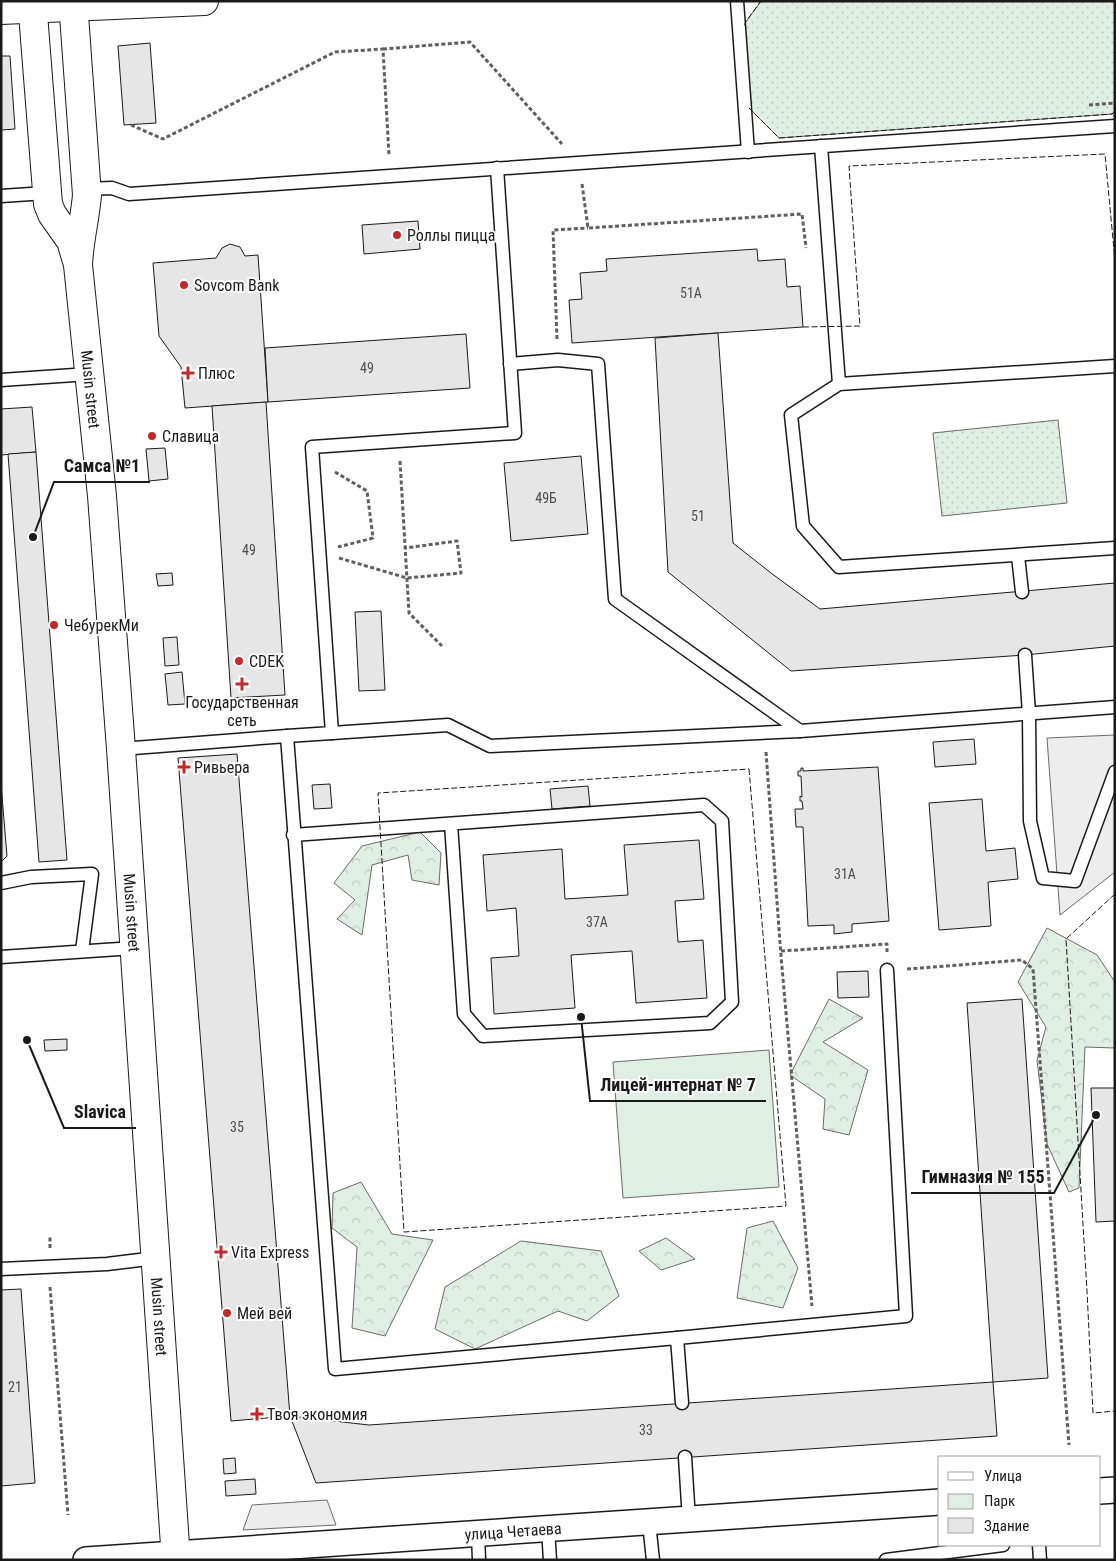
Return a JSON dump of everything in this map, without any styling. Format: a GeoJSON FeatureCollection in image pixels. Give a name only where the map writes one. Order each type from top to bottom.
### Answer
{"type":"FeatureCollection","features":[{"type":"Feature","properties":{"kind":"street"},"geometry":{"type":"LineString","coordinates":[[1,10],[33,5],[204,1]]}},
{"type":"Feature","properties":{"kind":"street","name":"Musin street"},"geometry":{"type":"LineString","coordinates":[[73,4],[86,189],[86,214],[80,241],[78,265]]}},
{"type":"Feature","properties":{"kind":"street","name":"Musin street"},"geometry":{"type":"LineString","coordinates":[[33,5],[46,193],[52,214],[68,234],[78,265],[102,496],[176,1557]]}},
{"type":"Feature","properties":{"kind":"street"},"geometry":{"type":"LineString","coordinates":[[1101,1491],[1115,1490]]}},
{"type":"Feature","properties":{"kind":"street","name":"улица Четаева"},"geometry":{"type":"LineString","coordinates":[[86,1560],[176,1557],[938,1502]]}},
{"type":"Feature","properties":{"kind":"lane"},"geometry":{"type":"LineString","coordinates":[[737,1],[748,152]]}},
{"type":"Feature","properties":{"kind":"lane"},"geometry":{"type":"LineString","coordinates":[[86,189],[112,188],[129,194],[1115,126]]}},
{"type":"Feature","properties":{"kind":"lane"},"geometry":{"type":"LineString","coordinates":[[821,146],[839,384]]}},
{"type":"Feature","properties":{"kind":"lane"},"geometry":{"type":"LineString","coordinates":[[332,733],[312,446],[515,433],[497,168]]}},
{"type":"Feature","properties":{"kind":"lane"},"geometry":{"type":"LineString","coordinates":[[1,196],[46,193]]}},
{"type":"Feature","properties":{"kind":"lane"},"geometry":{"type":"LineString","coordinates":[[510,364],[558,360],[598,364],[615,599],[800,731]]}},
{"type":"Feature","properties":{"kind":"lane"},"geometry":{"type":"LineString","coordinates":[[1115,366],[839,384],[791,415],[803,526],[839,567],[1115,548]]}},
{"type":"Feature","properties":{"kind":"lane"},"geometry":{"type":"LineString","coordinates":[[1,380],[89,374]]}},
{"type":"Feature","properties":{"kind":"lane"},"geometry":{"type":"LineString","coordinates":[[1018,556],[1022,592]]}},
{"type":"Feature","properties":{"kind":"lane"},"geometry":{"type":"LineString","coordinates":[[1025,654],[1029,714],[1030,821],[1043,878],[1075,881],[1115,772]]}},
{"type":"Feature","properties":{"kind":"lane"},"geometry":{"type":"LineString","coordinates":[[121,749],[448,725],[490,746],[800,731],[1115,707]]}},
{"type":"Feature","properties":{"kind":"lane"},"geometry":{"type":"LineString","coordinates":[[287,736],[336,1368],[906,1316],[887,970]]}},
{"type":"Feature","properties":{"kind":"lane"},"geometry":{"type":"LineString","coordinates":[[294,835],[704,805],[722,821],[732,1002],[710,1023],[483,1036],[464,1014],[451,824]]}},
{"type":"Feature","properties":{"kind":"lane"},"geometry":{"type":"LineString","coordinates":[[1,882],[31,877],[92,874],[82,951]]}},
{"type":"Feature","properties":{"kind":"lane"},"geometry":{"type":"LineString","coordinates":[[1,957],[134,948]]}},
{"type":"Feature","properties":{"kind":"lane"},"geometry":{"type":"LineString","coordinates":[[1,1269],[107,1264],[156,1258]]}},
{"type":"Feature","properties":{"kind":"lane"},"geometry":{"type":"LineString","coordinates":[[677,1338],[682,1403]]}},
{"type":"Feature","properties":{"kind":"lane"},"geometry":{"type":"LineString","coordinates":[[685,1457],[689,1520]]}},
{"type":"Feature","properties":{"kind":"lane"},"geometry":{"type":"LineString","coordinates":[[649,1523],[653,1560]]}},
{"type":"Feature","properties":{"kind":"lane"},"geometry":{"type":"LineString","coordinates":[[548,1529],[550,1560]]}},
{"type":"Feature","properties":{"kind":"lane"},"geometry":{"type":"LineString","coordinates":[[478,1534],[480,1560]]}},
{"type":"Feature","properties":{"kind":"lane"},"geometry":{"type":"LineString","coordinates":[[886,1560],[938,1557],[998,1546]]}},
{"type":"Feature","properties":{"kind":"lane"},"geometry":{"type":"LineString","coordinates":[[1040,1546],[1040,1560]]}},
{"type":"Feature","properties":{"kind":"path"},"geometry":{"type":"LineString","coordinates":[[131,125],[163,139],[335,52],[383,48],[390,177]]}},
{"type":"Feature","properties":{"kind":"path"},"geometry":{"type":"LineString","coordinates":[[558,360],[553,230],[588,228]]}},
{"type":"Feature","properties":{"kind":"path"},"geometry":{"type":"LineString","coordinates":[[399,440],[409,613],[444,647]]}},
{"type":"Feature","properties":{"kind":"path"},"geometry":{"type":"LineString","coordinates":[[313,458],[367,491],[373,538],[320,552]]}},
{"type":"Feature","properties":{"kind":"path"},"geometry":{"type":"LineString","coordinates":[[320,552],[407,578],[461,573],[457,541],[405,548]]}},
{"type":"Feature","properties":{"kind":"path"},"geometry":{"type":"LineString","coordinates":[[764,732],[814,1324]]}},
{"type":"Feature","properties":{"kind":"path"},"geometry":{"type":"LineString","coordinates":[[781,951],[887,944],[887,970],[1022,960],[1033,970],[1069,1446]]}},
{"type":"Feature","properties":{"kind":"path"},"geometry":{"type":"LineString","coordinates":[[50,1236],[49,1266],[68,1516]]}},
{"type":"Feature","properties":{"kind":"green space"},"geometry":{"type":"Polygon","coordinates":[[[761,1],[1115,1],[1115,112],[1112,114],[779,138],[748,107],[745,23],[761,1]]]}},
{"type":"Feature","properties":{"kind":"green space"},"geometry":{"type":"Polygon","coordinates":[[[1058,420],[1067,503],[942,516],[933,433],[1058,420]]]}},
{"type":"Feature","properties":{"kind":"green space"},"geometry":{"type":"Polygon","coordinates":[[[420,832],[441,853],[439,885],[412,880],[408,855],[372,865],[362,935],[337,919],[355,900],[334,883],[362,846],[420,832]]]}},
{"type":"Feature","properties":{"kind":"green space"},"geometry":{"type":"Polygon","coordinates":[[[1047,928],[1097,955],[1115,982],[1115,1048],[1085,1047],[1079,1188],[1069,1192],[1047,1144],[1037,1060],[1046,1027],[1018,982],[1047,928]]]}},
{"type":"Feature","properties":{"kind":"green space"},"geometry":{"type":"Polygon","coordinates":[[[829,999],[863,1018],[823,1042],[868,1070],[849,1135],[823,1129],[825,1099],[790,1075],[829,999]]]}},
{"type":"Feature","properties":{"kind":"green space"},"geometry":{"type":"Polygon","coordinates":[[[769,1050],[779,1187],[623,1198],[613,1062],[769,1050]]]}},
{"type":"Feature","properties":{"kind":"green space"},"geometry":{"type":"Polygon","coordinates":[[[361,1182],[392,1234],[433,1240],[385,1336],[352,1328],[357,1247],[332,1228],[333,1193],[361,1182]]]}},
{"type":"Feature","properties":{"kind":"green space"},"geometry":{"type":"Polygon","coordinates":[[[773,1221],[798,1268],[783,1308],[737,1298],[747,1228],[773,1221]]]}},
{"type":"Feature","properties":{"kind":"green space"},"geometry":{"type":"Polygon","coordinates":[[[666,1238],[695,1259],[661,1270],[639,1251],[666,1238]]]}},
{"type":"Feature","properties":{"kind":"green space"},"geometry":{"type":"Polygon","coordinates":[[[521,1241],[601,1251],[619,1296],[587,1321],[558,1311],[475,1349],[435,1329],[445,1287],[521,1241]]]}},
{"type":"Feature","properties":{"kind":"shaded area"},"geometry":{"type":"Polygon","coordinates":[[[1115,735],[1115,872],[1060,915],[1047,738],[1115,735]]]}},
{"type":"Feature","properties":{"kind":"shaded area"},"geometry":{"type":"Polygon","coordinates":[[[327,1500],[336,1525],[243,1530],[252,1505],[327,1500]]]}},
{"type":"Feature","properties":{"kind":"building"},"geometry":{"type":"Polygon","coordinates":[[[150,43],[156,123],[124,125],[118,46],[150,43]]]}},
{"type":"Feature","properties":{"kind":"building"},"geometry":{"type":"Polygon","coordinates":[[[1,56],[10,56],[15,129],[1,130],[1,56]]]}},
{"type":"Feature","properties":{"kind":"building"},"geometry":{"type":"Polygon","coordinates":[[[418,221],[420,249],[364,254],[362,225],[418,221]]]}},
{"type":"Feature","properties":{"kind":"building"},"geometry":{"type":"Polygon","coordinates":[[[230,244],[240,247],[245,256],[258,255],[268,402],[185,408],[181,367],[159,336],[153,263],[216,258],[222,248],[230,244]]]}},
{"type":"Feature","properties":{"kind":"building"},"geometry":{"type":"Polygon","coordinates":[[[757,249],[758,261],[785,259],[787,287],[800,286],[803,327],[572,343],[569,300],[582,299],[580,273],[607,271],[606,259],[757,249]]]}},
{"type":"Feature","properties":{"kind":"building"},"geometry":{"type":"Polygon","coordinates":[[[718,333],[733,543],[771,573],[820,609],[1115,583],[1115,646],[1025,655],[791,671],[668,572],[655,338],[718,333]]]}},
{"type":"Feature","properties":{"kind":"building"},"geometry":{"type":"Polygon","coordinates":[[[466,334],[470,388],[268,402],[265,348],[466,334]]]}},
{"type":"Feature","properties":{"kind":"building"},"geometry":{"type":"Polygon","coordinates":[[[266,402],[285,695],[231,698],[212,406],[266,402]]]}},
{"type":"Feature","properties":{"kind":"building"},"geometry":{"type":"Polygon","coordinates":[[[32,407],[36,452],[1,455],[1,409],[32,407]]]}},
{"type":"Feature","properties":{"kind":"building"},"geometry":{"type":"Polygon","coordinates":[[[165,448],[168,479],[149,481],[146,449],[165,448]]]}},
{"type":"Feature","properties":{"kind":"building"},"geometry":{"type":"Polygon","coordinates":[[[36,452],[67,860],[39,862],[8,454],[36,452]]]}},
{"type":"Feature","properties":{"kind":"building"},"geometry":{"type":"Polygon","coordinates":[[[581,456],[588,534],[511,541],[504,463],[581,456]]]}},
{"type":"Feature","properties":{"kind":"building"},"geometry":{"type":"Polygon","coordinates":[[[172,573],[173,585],[158,586],[156,574],[172,573]]]}},
{"type":"Feature","properties":{"kind":"building"},"geometry":{"type":"Polygon","coordinates":[[[381,611],[385,690],[359,691],[355,612],[381,611]]]}},
{"type":"Feature","properties":{"kind":"building"},"geometry":{"type":"Polygon","coordinates":[[[177,637],[179,665],[165,666],[163,638],[177,637]]]}},
{"type":"Feature","properties":{"kind":"building"},"geometry":{"type":"Polygon","coordinates":[[[182,672],[185,704],[168,705],[165,674],[182,672]]]}},
{"type":"Feature","properties":{"kind":"building"},"geometry":{"type":"Polygon","coordinates":[[[974,739],[976,764],[935,767],[933,742],[974,739]]]}},
{"type":"Feature","properties":{"kind":"building"},"geometry":{"type":"Polygon","coordinates":[[[237,754],[290,1416],[231,1421],[178,758],[237,754]]]}},
{"type":"Feature","properties":{"kind":"building"},"geometry":{"type":"Polygon","coordinates":[[[878,767],[889,921],[852,924],[852,932],[834,934],[834,925],[808,926],[803,827],[796,827],[795,809],[803,809],[802,801],[800,801],[800,796],[802,797],[801,776],[798,776],[798,771],[801,771],[801,768],[803,768],[803,771],[878,767]]]}},
{"type":"Feature","properties":{"kind":"building"},"geometry":{"type":"Polygon","coordinates":[[[1,784],[7,856],[1,862],[1,784]]]}},
{"type":"Feature","properties":{"kind":"building"},"geometry":{"type":"Polygon","coordinates":[[[330,784],[332,808],[314,809],[312,785],[330,784]]]}},
{"type":"Feature","properties":{"kind":"building"},"geometry":{"type":"Polygon","coordinates":[[[588,786],[590,806],[552,809],[550,789],[588,786]]]}},
{"type":"Feature","properties":{"kind":"building"},"geometry":{"type":"Polygon","coordinates":[[[982,799],[986,851],[1015,848],[1018,879],[988,882],[991,926],[939,930],[929,803],[982,799]]]}},
{"type":"Feature","properties":{"kind":"building"},"geometry":{"type":"Polygon","coordinates":[[[699,840],[704,899],[675,901],[678,942],[703,940],[707,998],[636,1003],[632,951],[571,955],[575,1008],[494,1014],[491,958],[519,956],[516,908],[487,911],[483,855],[562,849],[565,899],[628,895],[624,845],[699,840]]]}},
{"type":"Feature","properties":{"kind":"building"},"geometry":{"type":"Polygon","coordinates":[[[868,971],[869,997],[838,998],[837,972],[868,971]]]}},
{"type":"Feature","properties":{"kind":"building"},"geometry":{"type":"Polygon","coordinates":[[[1022,999],[1048,1378],[993,1382],[967,1003],[1022,999]]]}},
{"type":"Feature","properties":{"kind":"building"},"geometry":{"type":"Polygon","coordinates":[[[67,1039],[67,1050],[45,1051],[44,1040],[67,1039]]]}},
{"type":"Feature","properties":{"kind":"building"},"geometry":{"type":"Polygon","coordinates":[[[1091,1088],[1115,1088],[1115,1221],[1096,1222],[1091,1088]]]}},
{"type":"Feature","properties":{"kind":"building"},"geometry":{"type":"Polygon","coordinates":[[[21,1289],[35,1483],[1,1486],[1,1290],[21,1289]]]}},
{"type":"Feature","properties":{"kind":"building"},"geometry":{"type":"Polygon","coordinates":[[[993,1382],[997,1436],[316,1483],[290,1416],[369,1425],[993,1382]]]}},
{"type":"Feature","properties":{"kind":"building"},"geometry":{"type":"Polygon","coordinates":[[[235,1458],[236,1473],[224,1474],[223,1459],[235,1458]]]}},
{"type":"Feature","properties":{"kind":"building"},"geometry":{"type":"Polygon","coordinates":[[[255,1479],[256,1494],[226,1496],[225,1481],[255,1479]]]}},
{"type":"Feature","properties":{"kind":"fence"},"geometry":{"type":"LineString","coordinates":[[745,26],[745,23],[761,1]]}},
{"type":"Feature","properties":{"kind":"fence"},"geometry":{"type":"LineString","coordinates":[[749,108],[779,138],[1112,114],[1115,112]]}},
{"type":"Feature","properties":{"kind":"fence"},"geometry":{"type":"LineString","coordinates":[[803,327],[860,326],[849,166],[1105,154],[1115,261]]}},
{"type":"Feature","properties":{"kind":"fence"},"geometry":{"type":"LineString","coordinates":[[749,769],[786,1206],[404,1232],[378,793],[749,769]]}},
{"type":"Feature","properties":{"kind":"fence"},"geometry":{"type":"LineString","coordinates":[[1115,894],[1066,939],[1093,1413],[1115,1411]]}},
{"type":"Feature","properties":{"kind":"place","name":"Роллы пицца"},"geometry":{"type":"Point","coordinates":[397,235]}},
{"type":"Feature","properties":{"kind":"place","name":"Sovcom Bank"},"geometry":{"type":"Point","coordinates":[184,285]}},
{"type":"Feature","properties":{"kind":"place","name":"Плюс"},"geometry":{"type":"Point","coordinates":[188,373]}},
{"type":"Feature","properties":{"kind":"place","name":"Славица"},"geometry":{"type":"Point","coordinates":[152,436]}},
{"type":"Feature","properties":{"kind":"place","name":"Самса №1"},"geometry":{"type":"Point","coordinates":[33,537]}},
{"type":"Feature","properties":{"kind":"place","name":"ЧебурекМи"},"geometry":{"type":"Point","coordinates":[54,625]}},
{"type":"Feature","properties":{"kind":"place","name":"CDEK"},"geometry":{"type":"Point","coordinates":[239,661]}},
{"type":"Feature","properties":{"kind":"place","name":"Государственная сеть"},"geometry":{"type":"Point","coordinates":[242,684]}},
{"type":"Feature","properties":{"kind":"place","name":"Ривьера"},"geometry":{"type":"Point","coordinates":[184,767]}},
{"type":"Feature","properties":{"kind":"place","name":"Лицей-интернат № 7"},"geometry":{"type":"Point","coordinates":[581,1017]}},
{"type":"Feature","properties":{"kind":"place","name":"Slavica"},"geometry":{"type":"Point","coordinates":[27,1040]}},
{"type":"Feature","properties":{"kind":"place","name":"Гимназия № 155"},"geometry":{"type":"Point","coordinates":[1096,1115]}},
{"type":"Feature","properties":{"kind":"place","name":"Vita Express"},"geometry":{"type":"Point","coordinates":[221,1252]}},
{"type":"Feature","properties":{"kind":"place","name":"Мей вей"},"geometry":{"type":"Point","coordinates":[227,1313]}},
{"type":"Feature","properties":{"kind":"place","name":"Твоя экономия"},"geometry":{"type":"Point","coordinates":[257,1414]}}]}
